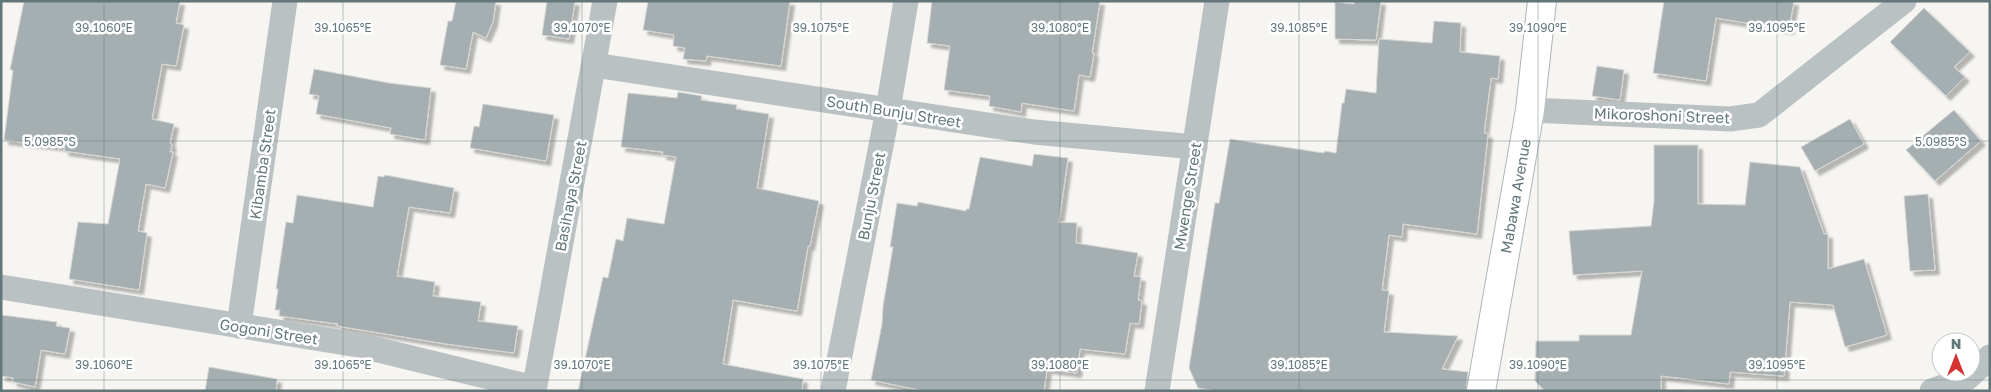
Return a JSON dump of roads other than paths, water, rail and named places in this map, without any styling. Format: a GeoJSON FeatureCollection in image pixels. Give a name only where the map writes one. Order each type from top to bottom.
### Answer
{"type":"FeatureCollection","features":[{"type":"Feature","properties":{"kind":"street","name":"Kibamba Street"},"geometry":{"type":"LineString","coordinates":[[239,326],[285,1]]}},
{"type":"Feature","properties":{"kind":"street","name":"Basihaya Street"},"geometry":{"type":"LineString","coordinates":[[534,390],[604,1]]}},
{"type":"Feature","properties":{"kind":"street","name":"Bunju Street"},"geometry":{"type":"LineString","coordinates":[[833,391],[888,110],[906,1]]}},
{"type":"Feature","properties":{"kind":"street","name":"Mwenge Street"},"geometry":{"type":"LineString","coordinates":[[1157,391],[1217,1]]}},
{"type":"Feature","properties":{"kind":"street","name":"Mabawa Avenue"},"geometry":{"type":"LineString","coordinates":[[1481,391],[1530,110],[1542,1]]}},
{"type":"Feature","properties":{"kind":"street","name":"Mikoroshoni Street"},"geometry":{"type":"LineString","coordinates":[[1530,110],[1730,119],[1759,115],[1904,1]]}},
{"type":"Feature","properties":{"kind":"street","name":"South Bunju Street"},"geometry":{"type":"LineString","coordinates":[[594,65],[1034,132],[1195,147]]}},
{"type":"Feature","properties":{"kind":"street","name":"Gogoni Street"},"geometry":{"type":"LineString","coordinates":[[1,287],[358,345],[534,390]]}},
{"type":"Feature","properties":{"kind":"street"},"geometry":{"type":"LineString","coordinates":[[1932,391],[1967,378],[1990,357]]}}]}
